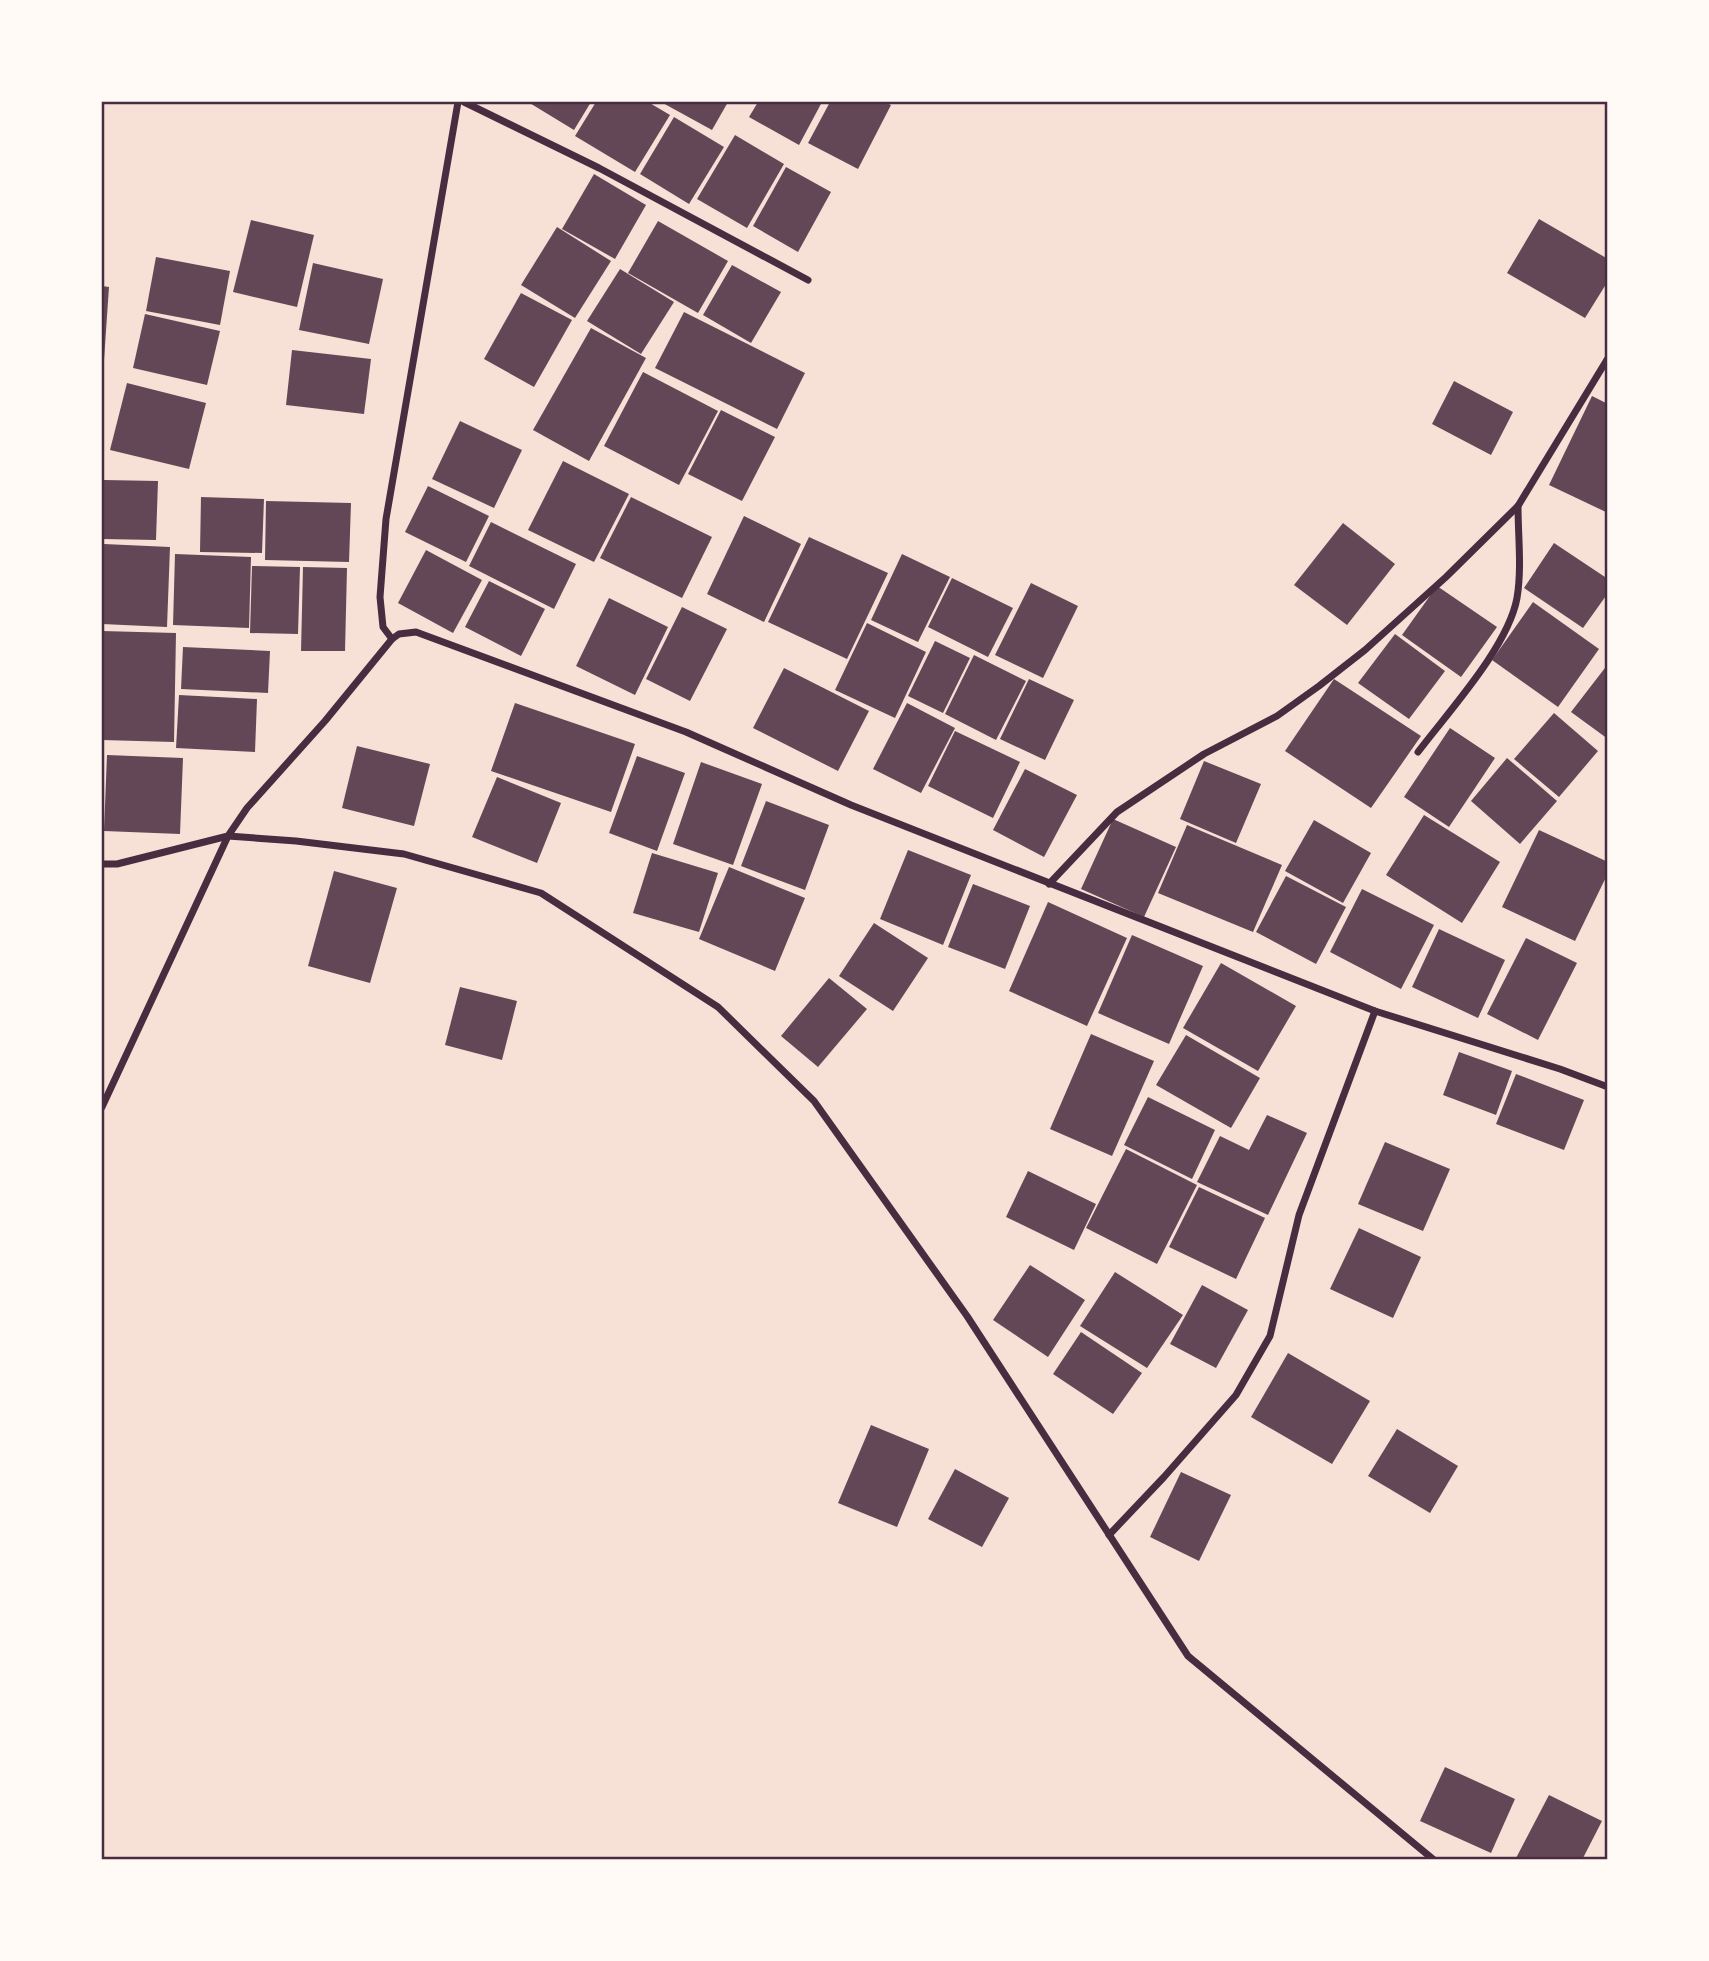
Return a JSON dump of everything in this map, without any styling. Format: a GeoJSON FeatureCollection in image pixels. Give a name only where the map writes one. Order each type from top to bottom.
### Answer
{"type":"FeatureCollection","features":[{"type":"Feature","properties":{"kind":"street"},"geometry":{"type":"LineString","coordinates":[[392,639],[383,627],[380,597],[386,519],[461,102],[599,168],[808,280]]}},
{"type":"Feature","properties":{"kind":"street"},"geometry":{"type":"LineString","coordinates":[[1049,884],[1117,812],[1204,754],[1277,716],[1365,650],[1446,577],[1518,506],[1608,358]]}},
{"type":"Feature","properties":{"kind":"street"},"geometry":{"type":"LineString","coordinates":[[1418,752],[1498,646],[1508,624],[1517,600],[1519,577],[1518,506]]}},
{"type":"Feature","properties":{"kind":"street"},"geometry":{"type":"LineString","coordinates":[[102,1107],[228,836],[247,808],[325,721],[392,639],[404,633],[416,632],[686,732],[851,805],[1375,1012],[1560,1069],[1608,1087]]}},
{"type":"Feature","properties":{"kind":"street"},"geometry":{"type":"LineString","coordinates":[[102,864],[117,864],[228,836],[404,854],[541,893],[718,1007],[814,1101],[967,1317],[1188,1656],[1434,1860]]}},
{"type":"Feature","properties":{"kind":"street"},"geometry":{"type":"LineString","coordinates":[[1109,1535],[1236,1395],[1270,1336],[1299,1215],[1375,1012]]}},
{"type":"Feature","properties":{"kind":"building"},"geometry":{"type":"Polygon","coordinates":[[[528,102],[591,102],[574,130],[528,102]]]}},
{"type":"Feature","properties":{"kind":"building"},"geometry":{"type":"Polygon","coordinates":[[[596,102],[648,102],[670,115],[635,172],[575,136],[596,102]]]}},
{"type":"Feature","properties":{"kind":"building"},"geometry":{"type":"Polygon","coordinates":[[[661,102],[728,102],[712,130],[661,102]]]}},
{"type":"Feature","properties":{"kind":"building"},"geometry":{"type":"Polygon","coordinates":[[[758,102],[822,102],[799,145],[749,117],[758,102]]]}},
{"type":"Feature","properties":{"kind":"building"},"geometry":{"type":"Polygon","coordinates":[[[830,102],[884,102],[891,105],[858,169],[808,143],[830,102]]]}},
{"type":"Feature","properties":{"kind":"building"},"geometry":{"type":"Polygon","coordinates":[[[674,117],[724,147],[689,204],[640,174],[674,117]]]}},
{"type":"Feature","properties":{"kind":"building"},"geometry":{"type":"Polygon","coordinates":[[[735,135],[784,164],[747,228],[697,199],[735,135]]]}},
{"type":"Feature","properties":{"kind":"building"},"geometry":{"type":"Polygon","coordinates":[[[786,167],[831,192],[798,252],[753,226],[786,167]]]}},
{"type":"Feature","properties":{"kind":"building"},"geometry":{"type":"Polygon","coordinates":[[[594,174],[646,205],[615,259],[562,229],[594,174]]]}},
{"type":"Feature","properties":{"kind":"building"},"geometry":{"type":"Polygon","coordinates":[[[1539,219],[1608,259],[1608,281],[1585,318],[1507,273],[1539,219]]]}},
{"type":"Feature","properties":{"kind":"building"},"geometry":{"type":"Polygon","coordinates":[[[251,220],[314,235],[297,307],[233,292],[251,220]]]}},
{"type":"Feature","properties":{"kind":"building"},"geometry":{"type":"Polygon","coordinates":[[[658,221],[728,261],[698,313],[628,273],[658,221]]]}},
{"type":"Feature","properties":{"kind":"building"},"geometry":{"type":"Polygon","coordinates":[[[557,227],[611,261],[575,318],[521,285],[557,227]]]}},
{"type":"Feature","properties":{"kind":"building"},"geometry":{"type":"Polygon","coordinates":[[[156,257],[230,271],[220,325],[146,311],[156,257]]]}},
{"type":"Feature","properties":{"kind":"building"},"geometry":{"type":"Polygon","coordinates":[[[313,263],[383,279],[369,344],[299,330],[313,263]]]}},
{"type":"Feature","properties":{"kind":"building"},"geometry":{"type":"Polygon","coordinates":[[[732,265],[781,292],[751,343],[703,315],[732,265]]]}},
{"type":"Feature","properties":{"kind":"building"},"geometry":{"type":"Polygon","coordinates":[[[620,269],[674,302],[641,354],[587,321],[620,269]]]}},
{"type":"Feature","properties":{"kind":"building"},"geometry":{"type":"Polygon","coordinates":[[[102,286],[109,287],[104,360],[102,360],[102,286]]]}},
{"type":"Feature","properties":{"kind":"building"},"geometry":{"type":"Polygon","coordinates":[[[521,293],[572,320],[534,387],[484,359],[521,293]]]}},
{"type":"Feature","properties":{"kind":"building"},"geometry":{"type":"Polygon","coordinates":[[[684,312],[805,373],[777,429],[655,368],[684,312]]]}},
{"type":"Feature","properties":{"kind":"building"},"geometry":{"type":"Polygon","coordinates":[[[145,314],[220,331],[207,385],[133,368],[145,314]]]}},
{"type":"Feature","properties":{"kind":"building"},"geometry":{"type":"Polygon","coordinates":[[[591,328],[646,358],[589,461],[533,430],[591,328]]]}},
{"type":"Feature","properties":{"kind":"building"},"geometry":{"type":"Polygon","coordinates":[[[292,350],[371,359],[364,414],[286,405],[292,350]]]}},
{"type":"Feature","properties":{"kind":"building"},"geometry":{"type":"Polygon","coordinates":[[[643,372],[718,411],[679,485],[604,446],[643,372]]]}},
{"type":"Feature","properties":{"kind":"building"},"geometry":{"type":"Polygon","coordinates":[[[1454,381],[1513,412],[1491,455],[1432,424],[1454,381]]]}},
{"type":"Feature","properties":{"kind":"building"},"geometry":{"type":"Polygon","coordinates":[[[127,383],[206,403],[189,469],[110,450],[127,383]]]}},
{"type":"Feature","properties":{"kind":"building"},"geometry":{"type":"Polygon","coordinates":[[[1592,396],[1608,404],[1608,513],[1549,485],[1592,396]]]}},
{"type":"Feature","properties":{"kind":"building"},"geometry":{"type":"Polygon","coordinates":[[[721,410],[775,437],[742,501],[688,474],[721,410]]]}},
{"type":"Feature","properties":{"kind":"building"},"geometry":{"type":"Polygon","coordinates":[[[460,421],[522,450],[494,508],[432,479],[460,421]]]}},
{"type":"Feature","properties":{"kind":"building"},"geometry":{"type":"Polygon","coordinates":[[[563,461],[629,494],[594,562],[528,530],[563,461]]]}},
{"type":"Feature","properties":{"kind":"building"},"geometry":{"type":"Polygon","coordinates":[[[104,480],[158,481],[156,540],[102,539],[104,480]]]}},
{"type":"Feature","properties":{"kind":"building"},"geometry":{"type":"Polygon","coordinates":[[[428,486],[489,516],[466,562],[405,532],[428,486]]]}},
{"type":"Feature","properties":{"kind":"building"},"geometry":{"type":"Polygon","coordinates":[[[201,497],[264,499],[262,553],[200,552],[201,497]]]}},
{"type":"Feature","properties":{"kind":"building"},"geometry":{"type":"Polygon","coordinates":[[[631,497],[712,537],[682,598],[600,558],[631,497]]]}},
{"type":"Feature","properties":{"kind":"building"},"geometry":{"type":"Polygon","coordinates":[[[266,501],[351,503],[349,562],[265,560],[266,501]]]}},
{"type":"Feature","properties":{"kind":"building"},"geometry":{"type":"Polygon","coordinates":[[[744,516],[801,544],[764,622],[707,594],[744,516]]]}},
{"type":"Feature","properties":{"kind":"building"},"geometry":{"type":"Polygon","coordinates":[[[491,522],[576,564],[554,609],[469,566],[491,522]]]}},
{"type":"Feature","properties":{"kind":"building"},"geometry":{"type":"Polygon","coordinates":[[[1343,523],[1395,564],[1347,625],[1294,585],[1343,523]]]}},
{"type":"Feature","properties":{"kind":"building"},"geometry":{"type":"Polygon","coordinates":[[[809,537],[888,573],[847,659],[768,622],[809,537]]]}},
{"type":"Feature","properties":{"kind":"building"},"geometry":{"type":"Polygon","coordinates":[[[1554,543],[1608,579],[1608,593],[1583,628],[1524,588],[1554,543]]]}},
{"type":"Feature","properties":{"kind":"building"},"geometry":{"type":"Polygon","coordinates":[[[104,544],[170,547],[167,627],[102,624],[104,544]]]}},
{"type":"Feature","properties":{"kind":"building"},"geometry":{"type":"Polygon","coordinates":[[[426,550],[482,580],[453,633],[398,603],[426,550]]]}},
{"type":"Feature","properties":{"kind":"building"},"geometry":{"type":"Polygon","coordinates":[[[175,554],[251,557],[249,628],[173,625],[175,554]]]}},
{"type":"Feature","properties":{"kind":"building"},"geometry":{"type":"Polygon","coordinates":[[[902,554],[950,577],[918,642],[871,620],[902,554]]]}},
{"type":"Feature","properties":{"kind":"building"},"geometry":{"type":"Polygon","coordinates":[[[252,566],[300,567],[298,634],[250,633],[252,566]]]}},
{"type":"Feature","properties":{"kind":"building"},"geometry":{"type":"Polygon","coordinates":[[[303,567],[347,568],[345,651],[301,651],[303,567]]]}},
{"type":"Feature","properties":{"kind":"building"},"geometry":{"type":"Polygon","coordinates":[[[952,578],[1013,608],[988,657],[928,627],[952,578]]]}},
{"type":"Feature","properties":{"kind":"building"},"geometry":{"type":"Polygon","coordinates":[[[489,581],[545,609],[521,656],[465,627],[489,581]]]}},
{"type":"Feature","properties":{"kind":"building"},"geometry":{"type":"Polygon","coordinates":[[[1031,583],[1078,606],[1043,678],[995,655],[1031,583]]]}},
{"type":"Feature","properties":{"kind":"building"},"geometry":{"type":"Polygon","coordinates":[[[1437,586],[1497,627],[1461,677],[1402,635],[1437,586]]]}},
{"type":"Feature","properties":{"kind":"building"},"geometry":{"type":"Polygon","coordinates":[[[609,598],[668,627],[635,695],[576,666],[609,598]]]}},
{"type":"Feature","properties":{"kind":"building"},"geometry":{"type":"Polygon","coordinates":[[[1533,602],[1599,649],[1558,707],[1492,660],[1533,602]]]}},
{"type":"Feature","properties":{"kind":"building"},"geometry":{"type":"Polygon","coordinates":[[[682,607],[727,629],[690,701],[646,679],[682,607]]]}},
{"type":"Feature","properties":{"kind":"building"},"geometry":{"type":"Polygon","coordinates":[[[867,623],[926,652],[895,718],[835,690],[867,623]]]}},
{"type":"Feature","properties":{"kind":"building"},"geometry":{"type":"Polygon","coordinates":[[[102,631],[176,633],[174,742],[102,740],[102,631]]]}},
{"type":"Feature","properties":{"kind":"building"},"geometry":{"type":"Polygon","coordinates":[[[1395,634],[1445,671],[1409,719],[1358,683],[1395,634]]]}},
{"type":"Feature","properties":{"kind":"building"},"geometry":{"type":"Polygon","coordinates":[[[935,641],[970,658],[943,713],[908,696],[935,641]]]}},
{"type":"Feature","properties":{"kind":"building"},"geometry":{"type":"Polygon","coordinates":[[[183,647],[270,651],[268,693],[181,689],[183,647]]]}},
{"type":"Feature","properties":{"kind":"building"},"geometry":{"type":"Polygon","coordinates":[[[974,655],[1026,681],[996,740],[945,714],[974,655]]]}},
{"type":"Feature","properties":{"kind":"building"},"geometry":{"type":"Polygon","coordinates":[[[1608,664],[1608,739],[1571,712],[1608,664]]]}},
{"type":"Feature","properties":{"kind":"building"},"geometry":{"type":"Polygon","coordinates":[[[784,668],[869,711],[838,771],[753,728],[784,668]]]}},
{"type":"Feature","properties":{"kind":"building"},"geometry":{"type":"Polygon","coordinates":[[[1029,679],[1074,700],[1045,760],[1000,739],[1029,679]]]}},
{"type":"Feature","properties":{"kind":"building"},"geometry":{"type":"Polygon","coordinates":[[[1334,679],[1421,736],[1371,808],[1285,751],[1334,679]]]}},
{"type":"Feature","properties":{"kind":"building"},"geometry":{"type":"Polygon","coordinates":[[[179,695],[257,699],[255,752],[176,748],[179,695]]]}},
{"type":"Feature","properties":{"kind":"building"},"geometry":{"type":"Polygon","coordinates":[[[515,703],[635,744],[611,812],[491,771],[515,703]]]}},
{"type":"Feature","properties":{"kind":"building"},"geometry":{"type":"Polygon","coordinates":[[[907,703],[955,728],[921,793],[873,769],[907,703]]]}},
{"type":"Feature","properties":{"kind":"building"},"geometry":{"type":"Polygon","coordinates":[[[1554,713],[1598,751],[1559,797],[1514,759],[1554,713]]]}},
{"type":"Feature","properties":{"kind":"building"},"geometry":{"type":"Polygon","coordinates":[[[1450,728],[1495,758],[1449,827],[1404,797],[1450,728]]]}},
{"type":"Feature","properties":{"kind":"building"},"geometry":{"type":"Polygon","coordinates":[[[955,731],[1020,762],[993,818],[928,786],[955,731]]]}},
{"type":"Feature","properties":{"kind":"building"},"geometry":{"type":"Polygon","coordinates":[[[357,746],[430,764],[414,826],[342,808],[357,746]]]}},
{"type":"Feature","properties":{"kind":"building"},"geometry":{"type":"Polygon","coordinates":[[[107,755],[183,758],[180,834],[104,831],[107,755]]]}},
{"type":"Feature","properties":{"kind":"building"},"geometry":{"type":"Polygon","coordinates":[[[637,756],[685,773],[657,851],[609,833],[637,756]]]}},
{"type":"Feature","properties":{"kind":"building"},"geometry":{"type":"Polygon","coordinates":[[[1507,758],[1557,801],[1520,844],[1471,801],[1507,758]]]}},
{"type":"Feature","properties":{"kind":"building"},"geometry":{"type":"Polygon","coordinates":[[[1204,761],[1261,784],[1236,843],[1180,819],[1204,761]]]}},
{"type":"Feature","properties":{"kind":"building"},"geometry":{"type":"Polygon","coordinates":[[[701,762],[762,784],[733,865],[673,844],[701,762]]]}},
{"type":"Feature","properties":{"kind":"building"},"geometry":{"type":"Polygon","coordinates":[[[1025,769],[1077,795],[1044,857],[993,830],[1025,769]]]}},
{"type":"Feature","properties":{"kind":"building"},"geometry":{"type":"Polygon","coordinates":[[[497,777],[561,803],[537,863],[472,837],[497,777]]]}},
{"type":"Feature","properties":{"kind":"building"},"geometry":{"type":"Polygon","coordinates":[[[766,801],[829,825],[805,890],[741,866],[766,801]]]}},
{"type":"Feature","properties":{"kind":"building"},"geometry":{"type":"Polygon","coordinates":[[[1424,815],[1500,862],[1462,923],[1386,875],[1424,815]]]}},
{"type":"Feature","properties":{"kind":"building"},"geometry":{"type":"Polygon","coordinates":[[[1113,819],[1176,847],[1144,917],[1081,889],[1113,819]]]}},
{"type":"Feature","properties":{"kind":"building"},"geometry":{"type":"Polygon","coordinates":[[[1314,820],[1371,853],[1343,903],[1285,871],[1314,820]]]}},
{"type":"Feature","properties":{"kind":"building"},"geometry":{"type":"Polygon","coordinates":[[[1187,825],[1282,865],[1253,932],[1158,893],[1187,825]]]}},
{"type":"Feature","properties":{"kind":"building"},"geometry":{"type":"Polygon","coordinates":[[[1539,830],[1608,862],[1608,873],[1575,941],[1502,907],[1539,830]]]}},
{"type":"Feature","properties":{"kind":"building"},"geometry":{"type":"Polygon","coordinates":[[[908,850],[971,875],[943,945],[880,919],[908,850]]]}},
{"type":"Feature","properties":{"kind":"building"},"geometry":{"type":"Polygon","coordinates":[[[652,853],[718,873],[699,932],[633,913],[652,853]]]}},
{"type":"Feature","properties":{"kind":"building"},"geometry":{"type":"Polygon","coordinates":[[[729,867],[805,898],[775,971],[699,939],[729,867]]]}},
{"type":"Feature","properties":{"kind":"building"},"geometry":{"type":"Polygon","coordinates":[[[334,871],[397,888],[370,983],[308,966],[334,871]]]}},
{"type":"Feature","properties":{"kind":"building"},"geometry":{"type":"Polygon","coordinates":[[[1286,876],[1346,907],[1316,964],[1256,932],[1286,876]]]}},
{"type":"Feature","properties":{"kind":"building"},"geometry":{"type":"Polygon","coordinates":[[[973,884],[1030,906],[1005,969],[948,947],[973,884]]]}},
{"type":"Feature","properties":{"kind":"building"},"geometry":{"type":"Polygon","coordinates":[[[1362,889],[1434,925],[1401,989],[1330,952],[1362,889]]]}},
{"type":"Feature","properties":{"kind":"building"},"geometry":{"type":"Polygon","coordinates":[[[1048,902],[1127,938],[1087,1026],[1009,991],[1048,902]]]}},
{"type":"Feature","properties":{"kind":"building"},"geometry":{"type":"Polygon","coordinates":[[[874,923],[928,958],[893,1011],[839,976],[874,923]]]}},
{"type":"Feature","properties":{"kind":"building"},"geometry":{"type":"Polygon","coordinates":[[[1439,929],[1505,960],[1478,1018],[1412,987],[1439,929]]]}},
{"type":"Feature","properties":{"kind":"building"},"geometry":{"type":"Polygon","coordinates":[[[1132,935],[1203,966],[1169,1044],[1098,1013],[1132,935]]]}},
{"type":"Feature","properties":{"kind":"building"},"geometry":{"type":"Polygon","coordinates":[[[1526,938],[1577,963],[1538,1040],[1487,1014],[1526,938]]]}},
{"type":"Feature","properties":{"kind":"building"},"geometry":{"type":"Polygon","coordinates":[[[1221,963],[1296,1006],[1258,1071],[1183,1028],[1221,963]]]}},
{"type":"Feature","properties":{"kind":"building"},"geometry":{"type":"Polygon","coordinates":[[[829,978],[867,1009],[818,1067],[781,1036],[829,978]]]}},
{"type":"Feature","properties":{"kind":"building"},"geometry":{"type":"Polygon","coordinates":[[[460,987],[517,1001],[502,1060],[445,1045],[460,987]]]}},
{"type":"Feature","properties":{"kind":"building"},"geometry":{"type":"Polygon","coordinates":[[[1091,1034],[1154,1061],[1112,1156],[1050,1129],[1091,1034]]]}},
{"type":"Feature","properties":{"kind":"building"},"geometry":{"type":"Polygon","coordinates":[[[1186,1035],[1260,1078],[1231,1128],[1156,1085],[1186,1035]]]}},
{"type":"Feature","properties":{"kind":"building"},"geometry":{"type":"Polygon","coordinates":[[[1459,1052],[1512,1071],[1496,1115],[1443,1095],[1459,1052]]]}},
{"type":"Feature","properties":{"kind":"building"},"geometry":{"type":"Polygon","coordinates":[[[1516,1074],[1584,1100],[1564,1150],[1496,1124],[1516,1074]]]}},
{"type":"Feature","properties":{"kind":"building"},"geometry":{"type":"Polygon","coordinates":[[[1148,1097],[1215,1130],[1192,1179],[1124,1145],[1148,1097]]]}},
{"type":"Feature","properties":{"kind":"building"},"geometry":{"type":"Polygon","coordinates":[[[1267,1115],[1307,1133],[1268,1215],[1197,1182],[1220,1136],[1249,1150],[1267,1115]]]}},
{"type":"Feature","properties":{"kind":"building"},"geometry":{"type":"Polygon","coordinates":[[[1385,1142],[1450,1169],[1423,1231],[1358,1204],[1385,1142]]]}},
{"type":"Feature","properties":{"kind":"building"},"geometry":{"type":"Polygon","coordinates":[[[1126,1149],[1197,1185],[1157,1264],[1086,1228],[1126,1149]]]}},
{"type":"Feature","properties":{"kind":"building"},"geometry":{"type":"Polygon","coordinates":[[[1028,1171],[1096,1204],[1074,1250],[1006,1217],[1028,1171]]]}},
{"type":"Feature","properties":{"kind":"building"},"geometry":{"type":"Polygon","coordinates":[[[1199,1187],[1265,1218],[1236,1279],[1169,1247],[1199,1187]]]}},
{"type":"Feature","properties":{"kind":"building"},"geometry":{"type":"Polygon","coordinates":[[[1359,1228],[1421,1257],[1393,1318],[1330,1289],[1359,1228]]]}},
{"type":"Feature","properties":{"kind":"building"},"geometry":{"type":"Polygon","coordinates":[[[1030,1265],[1085,1300],[1048,1357],[993,1320],[1030,1265]]]}},
{"type":"Feature","properties":{"kind":"building"},"geometry":{"type":"Polygon","coordinates":[[[1115,1272],[1183,1315],[1147,1368],[1080,1326],[1115,1272]]]}},
{"type":"Feature","properties":{"kind":"building"},"geometry":{"type":"Polygon","coordinates":[[[1202,1285],[1248,1310],[1216,1368],[1170,1344],[1202,1285]]]}},
{"type":"Feature","properties":{"kind":"building"},"geometry":{"type":"Polygon","coordinates":[[[1081,1332],[1142,1373],[1113,1414],[1053,1374],[1081,1332]]]}},
{"type":"Feature","properties":{"kind":"building"},"geometry":{"type":"Polygon","coordinates":[[[1288,1353],[1370,1401],[1332,1464],[1251,1417],[1288,1353]]]}},
{"type":"Feature","properties":{"kind":"building"},"geometry":{"type":"Polygon","coordinates":[[[871,1425],[929,1449],[897,1527],[838,1503],[871,1425]]]}},
{"type":"Feature","properties":{"kind":"building"},"geometry":{"type":"Polygon","coordinates":[[[1397,1429],[1458,1466],[1430,1513],[1368,1476],[1397,1429]]]}},
{"type":"Feature","properties":{"kind":"building"},"geometry":{"type":"Polygon","coordinates":[[[955,1469],[1009,1498],[982,1547],[928,1519],[955,1469]]]}},
{"type":"Feature","properties":{"kind":"building"},"geometry":{"type":"Polygon","coordinates":[[[1181,1472],[1231,1495],[1199,1561],[1150,1537],[1181,1472]]]}},
{"type":"Feature","properties":{"kind":"building"},"geometry":{"type":"Polygon","coordinates":[[[1445,1767],[1515,1799],[1491,1853],[1420,1821],[1445,1767]]]}},
{"type":"Feature","properties":{"kind":"building"},"geometry":{"type":"Polygon","coordinates":[[[1549,1795],[1602,1821],[1582,1860],[1515,1860],[1549,1795]]]}}]}
